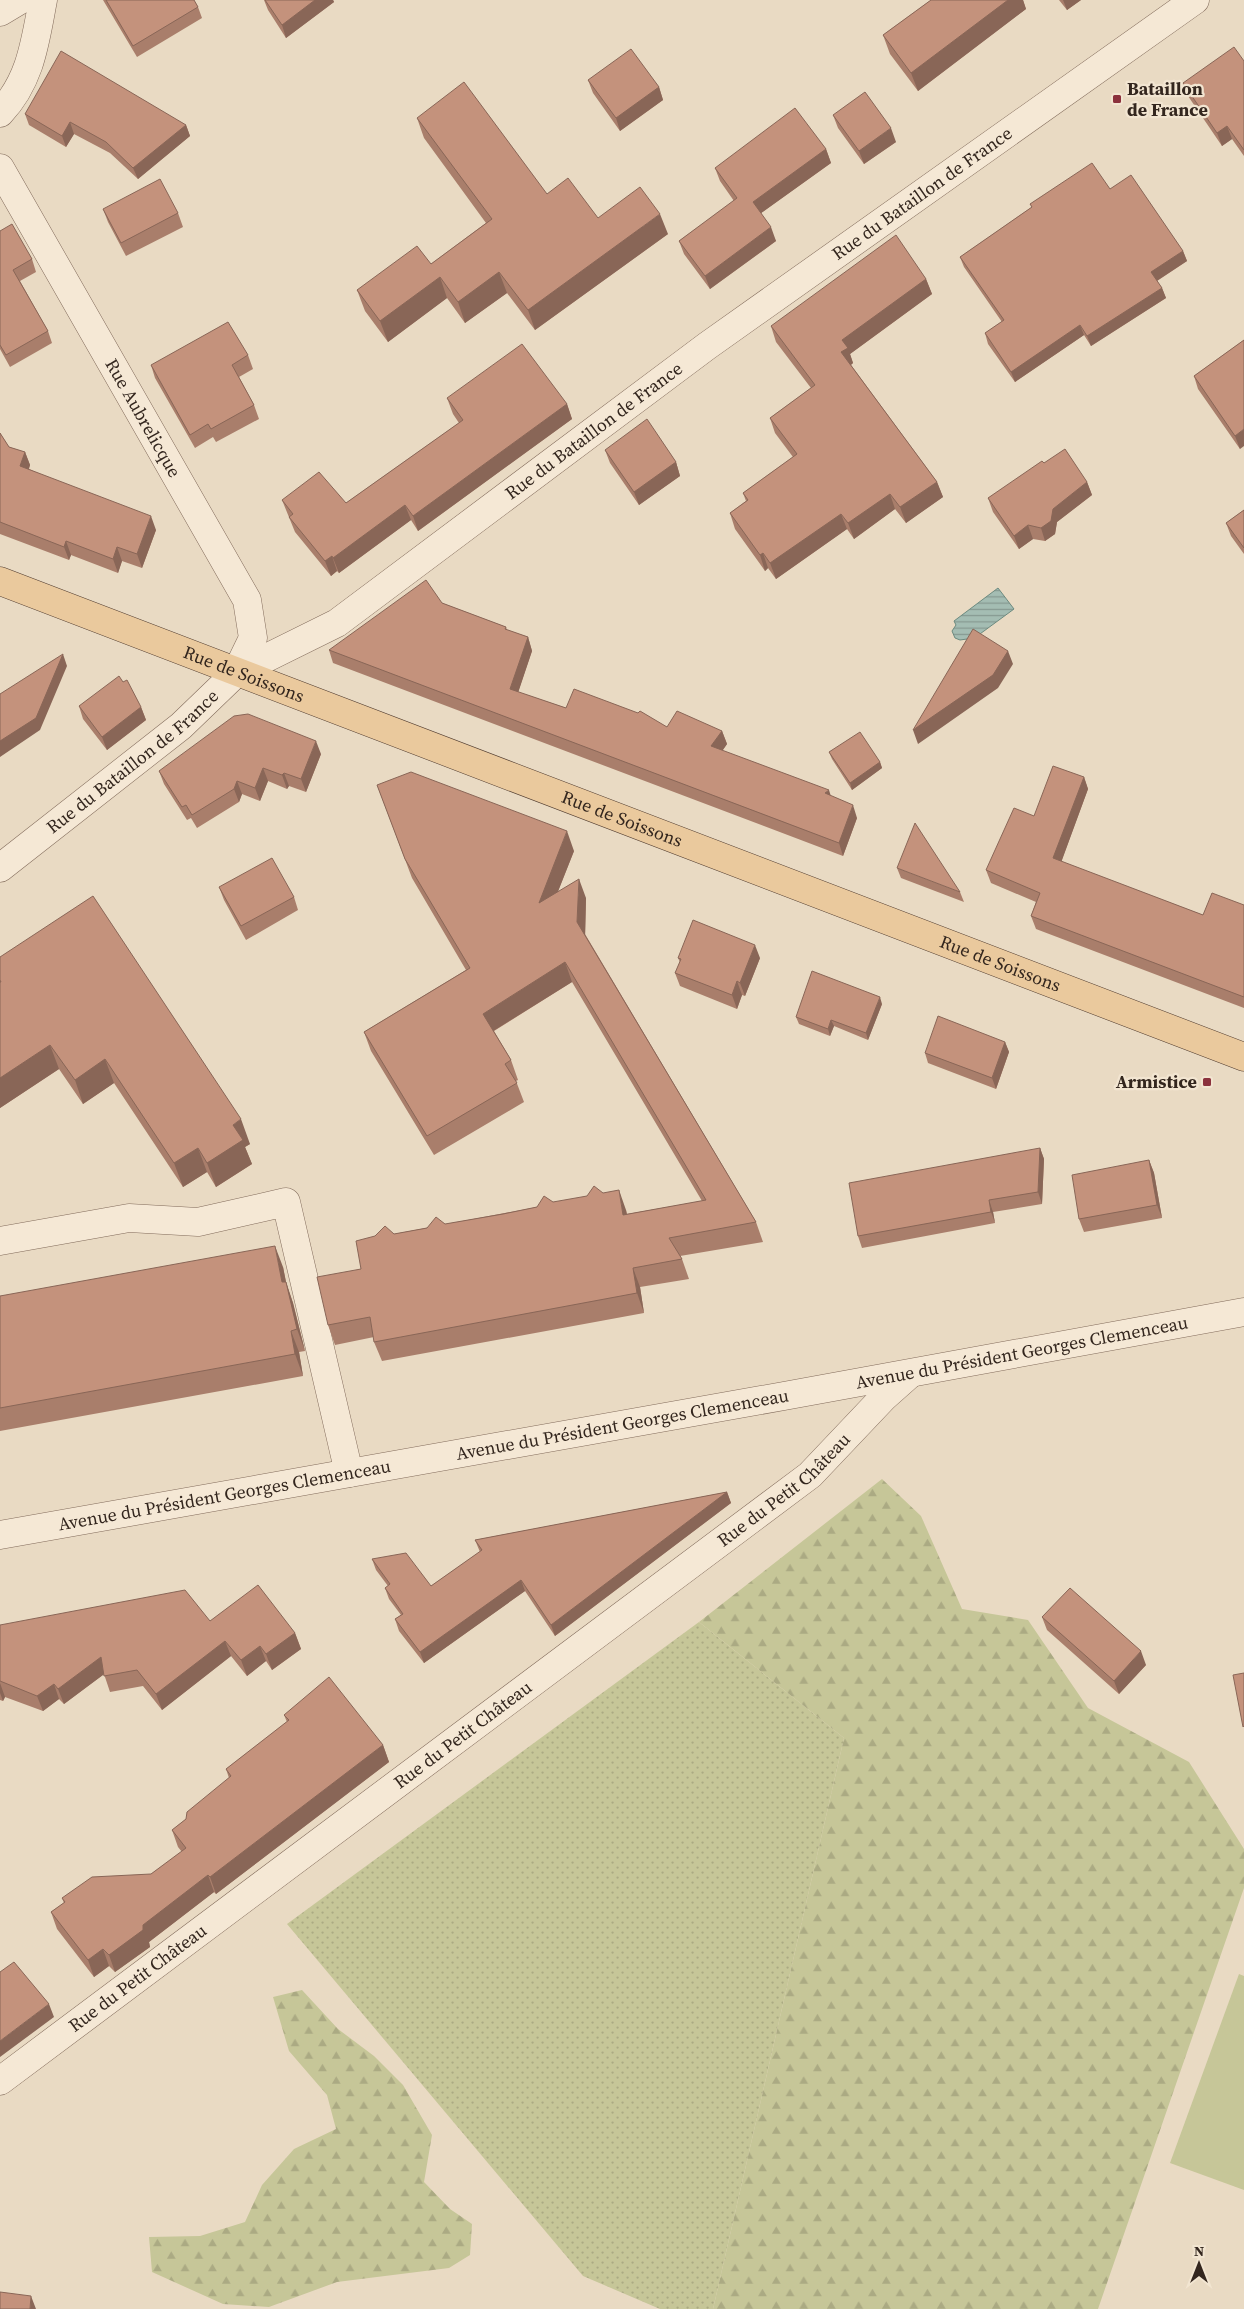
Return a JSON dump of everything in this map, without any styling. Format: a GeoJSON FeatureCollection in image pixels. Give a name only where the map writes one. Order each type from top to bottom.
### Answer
{"type":"FeatureCollection","features":[{"type":"Feature","properties":{"kind":"main road","name":"Rue de Soissons"},"geometry":{"type":"LineString","coordinates":[[0,581],[236,673],[1244,1057]]}},
{"type":"Feature","properties":{"kind":"street"},"geometry":{"type":"LineString","coordinates":[[0,12],[20,0]]}},
{"type":"Feature","properties":{"kind":"street"},"geometry":{"type":"LineString","coordinates":[[0,113],[12,100],[30,63],[43,0]]}},
{"type":"Feature","properties":{"kind":"street","name":"Rue du Bataillon de France"},"geometry":{"type":"LineString","coordinates":[[0,868],[181,726],[236,673],[337,623],[707,346],[1195,0]]}},
{"type":"Feature","properties":{"kind":"street","name":"Rue Aubrelicque"},"geometry":{"type":"LineString","coordinates":[[0,168],[247,600],[252,638],[236,673]]}},
{"type":"Feature","properties":{"kind":"street"},"geometry":{"type":"LineString","coordinates":[[0,1241],[129,1218],[198,1222],[286,1202],[349,1473]]}},
{"type":"Feature","properties":{"kind":"street","name":"Avenue du Président Georges Clemenceau"},"geometry":{"type":"LineString","coordinates":[[0,1535],[911,1374],[1244,1312]]}},
{"type":"Feature","properties":{"kind":"street","name":"Rue du Petit Château"},"geometry":{"type":"LineString","coordinates":[[0,2081],[810,1475],[883,1398],[911,1374]]}},
{"type":"Feature","properties":{"kind":"green space"},"geometry":{"type":"Polygon","coordinates":[[[882,1479],[921,1516],[962,1609],[1028,1620],[1088,1708],[1189,1762],[1244,1849],[1244,1888],[1098,2309],[713,2309],[844,1738],[699,1622],[882,1479]]]}},
{"type":"Feature","properties":{"kind":"green space"},"geometry":{"type":"Polygon","coordinates":[[[699,1622],[844,1738],[713,2309],[660,2309],[583,2276],[287,1924],[699,1622]]]}},
{"type":"Feature","properties":{"kind":"green space"},"geometry":{"type":"Polygon","coordinates":[[[1239,1974],[1244,1976],[1244,2190],[1170,2163],[1239,1974]]]}},
{"type":"Feature","properties":{"kind":"green space"},"geometry":{"type":"Polygon","coordinates":[[[302,1990],[338,2029],[374,2056],[403,2085],[432,2135],[424,2182],[450,2209],[472,2224],[470,2255],[449,2268],[337,2282],[269,2307],[223,2304],[152,2272],[149,2237],[200,2236],[245,2222],[262,2185],[294,2149],[336,2129],[327,2095],[289,2051],[273,1997],[302,1990]]]}},
{"type":"Feature","properties":{"kind":"shaded area"},"geometry":{"type":"Polygon","coordinates":[[[998,588],[1014,609],[969,642],[967,639],[960,640],[955,638],[952,631],[956,625],[954,621],[998,588]]]}},
{"type":"Feature","properties":{"kind":"building"},"geometry":{"type":"Polygon","coordinates":[[[106,0],[194,0],[198,7],[133,46],[106,0]]]}},
{"type":"Feature","properties":{"kind":"building"},"geometry":{"type":"Polygon","coordinates":[[[265,0],[315,0],[282,25],[265,0]]]}},
{"type":"Feature","properties":{"kind":"building"},"geometry":{"type":"Polygon","coordinates":[[[931,0],[1008,0],[911,73],[883,35],[931,0]]]}},
{"type":"Feature","properties":{"kind":"building"},"geometry":{"type":"Polygon","coordinates":[[[1234,47],[1244,61],[1244,150],[1227,126],[1217,133],[1183,83],[1234,47]]]}},
{"type":"Feature","properties":{"kind":"building"},"geometry":{"type":"Polygon","coordinates":[[[631,49],[659,87],[616,118],[588,80],[631,49]]]}},
{"type":"Feature","properties":{"kind":"building"},"geometry":{"type":"Polygon","coordinates":[[[61,51],[186,125],[133,168],[106,142],[70,122],[62,136],[25,114],[61,51]]]}},
{"type":"Feature","properties":{"kind":"building"},"geometry":{"type":"Polygon","coordinates":[[[464,82],[547,194],[568,178],[598,218],[640,187],[660,214],[528,310],[499,272],[458,302],[440,277],[380,321],[357,290],[417,246],[431,264],[492,219],[417,118],[464,82]]]}},
{"type":"Feature","properties":{"kind":"building"},"geometry":{"type":"Polygon","coordinates":[[[865,92],[891,128],[859,151],[833,115],[865,92]]]}},
{"type":"Feature","properties":{"kind":"building"},"geometry":{"type":"Polygon","coordinates":[[[795,108],[826,149],[753,202],[771,227],[705,276],[679,241],[737,198],[715,168],[795,108]]]}},
{"type":"Feature","properties":{"kind":"building"},"geometry":{"type":"Polygon","coordinates":[[[1092,163],[1110,189],[1131,175],[1183,251],[1151,272],[1162,288],[1087,336],[1080,325],[1011,372],[985,333],[1004,320],[960,257],[1032,207],[1030,204],[1092,163]]]}},
{"type":"Feature","properties":{"kind":"building"},"geometry":{"type":"Polygon","coordinates":[[[160,179],[178,213],[121,243],[103,209],[160,179]]]}},
{"type":"Feature","properties":{"kind":"building"},"geometry":{"type":"Polygon","coordinates":[[[12,224],[32,259],[13,270],[48,331],[6,355],[0,345],[0,231],[12,224]]]}},
{"type":"Feature","properties":{"kind":"building"},"geometry":{"type":"Polygon","coordinates":[[[896,235],[926,279],[842,340],[848,348],[841,352],[937,482],[900,507],[890,494],[848,523],[841,514],[770,563],[763,553],[760,555],[730,513],[748,500],[743,493],[797,454],[770,418],[815,385],[771,326],[896,235]]]}},
{"type":"Feature","properties":{"kind":"building"},"geometry":{"type":"Polygon","coordinates":[[[228,322],[248,355],[232,365],[254,405],[211,429],[208,424],[190,435],[151,365],[228,322]]]}},
{"type":"Feature","properties":{"kind":"building"},"geometry":{"type":"Polygon","coordinates":[[[1244,340],[1244,429],[1235,436],[1194,376],[1244,340]]]}},
{"type":"Feature","properties":{"kind":"building"},"geometry":{"type":"Polygon","coordinates":[[[522,344],[567,404],[413,516],[405,505],[333,558],[332,556],[325,561],[289,517],[293,514],[282,500],[319,472],[346,503],[463,420],[447,398],[522,344]]]}},
{"type":"Feature","properties":{"kind":"building"},"geometry":{"type":"Polygon","coordinates":[[[647,419],[676,462],[634,492],[605,450],[647,419]]]}},
{"type":"Feature","properties":{"kind":"building"},"geometry":{"type":"Polygon","coordinates":[[[0,433],[9,447],[25,452],[20,466],[151,516],[137,554],[117,547],[113,559],[66,541],[64,547],[0,522],[0,433]]]}},
{"type":"Feature","properties":{"kind":"building"},"geometry":{"type":"Polygon","coordinates":[[[1065,449],[1087,482],[1053,509],[1051,521],[1041,528],[1028,525],[1014,536],[988,498],[1042,461],[1044,463],[1065,449]]]}},
{"type":"Feature","properties":{"kind":"building"},"geometry":{"type":"Polygon","coordinates":[[[1244,510],[1244,548],[1226,523],[1244,510]]]}},
{"type":"Feature","properties":{"kind":"building"},"geometry":{"type":"Polygon","coordinates":[[[426,580],[442,603],[528,637],[510,689],[566,708],[574,689],[638,713],[640,711],[667,727],[677,711],[722,731],[711,746],[829,790],[825,793],[853,805],[839,843],[329,650],[426,580]]]}},
{"type":"Feature","properties":{"kind":"building"},"geometry":{"type":"Polygon","coordinates":[[[973,629],[1008,651],[993,675],[913,730],[973,629]]]}},
{"type":"Feature","properties":{"kind":"building"},"geometry":{"type":"Polygon","coordinates":[[[63,654],[36,718],[0,741],[0,694],[63,654]]]}},
{"type":"Feature","properties":{"kind":"building"},"geometry":{"type":"Polygon","coordinates":[[[119,676],[123,682],[127,680],[141,707],[102,737],[79,706],[119,676]]]}},
{"type":"Feature","properties":{"kind":"building"},"geometry":{"type":"Polygon","coordinates":[[[248,714],[316,741],[301,779],[263,768],[255,788],[237,781],[234,789],[192,815],[186,805],[182,807],[159,771],[234,716],[248,714]]]}},
{"type":"Feature","properties":{"kind":"building"},"geometry":{"type":"Polygon","coordinates":[[[860,732],[880,762],[850,783],[829,752],[860,732]]]}},
{"type":"Feature","properties":{"kind":"building"},"geometry":{"type":"Polygon","coordinates":[[[1053,766],[1084,777],[1053,858],[1203,915],[1212,893],[1244,905],[1244,997],[1031,916],[1040,893],[986,870],[1014,808],[1034,816],[1053,766]]]}},
{"type":"Feature","properties":{"kind":"building"},"geometry":{"type":"Polygon","coordinates":[[[411,772],[567,831],[539,903],[579,879],[577,922],[756,1222],[669,1238],[682,1259],[633,1268],[637,1293],[374,1342],[370,1317],[328,1325],[317,1277],[361,1269],[356,1241],[375,1236],[385,1226],[394,1234],[427,1228],[436,1217],[445,1224],[503,1214],[537,1207],[544,1196],[553,1202],[587,1196],[594,1186],[603,1193],[619,1190],[623,1215],[706,1200],[565,962],[483,1014],[511,1060],[505,1064],[517,1083],[427,1136],[364,1032],[470,968],[405,859],[377,785],[411,772]]]}},
{"type":"Feature","properties":{"kind":"building"},"geometry":{"type":"Polygon","coordinates":[[[915,823],[960,892],[897,868],[915,823]]]}},
{"type":"Feature","properties":{"kind":"building"},"geometry":{"type":"Polygon","coordinates":[[[272,858],[294,897],[241,926],[219,887],[272,858]]]}},
{"type":"Feature","properties":{"kind":"building"},"geometry":{"type":"Polygon","coordinates":[[[93,896],[241,1119],[233,1125],[243,1140],[207,1163],[198,1148],[174,1163],[105,1059],[75,1080],[50,1045],[0,1078],[0,957],[93,896]]]}},
{"type":"Feature","properties":{"kind":"building"},"geometry":{"type":"Polygon","coordinates":[[[693,920],[755,945],[740,983],[737,981],[732,995],[675,973],[681,959],[678,958],[693,920]]]}},
{"type":"Feature","properties":{"kind":"building"},"geometry":{"type":"Polygon","coordinates":[[[812,971],[880,997],[866,1033],[831,1020],[828,1029],[796,1017],[812,971]]]}},
{"type":"Feature","properties":{"kind":"building"},"geometry":{"type":"Polygon","coordinates":[[[938,1016],[1005,1042],[992,1078],[925,1053],[938,1016]]]}},
{"type":"Feature","properties":{"kind":"building"},"geometry":{"type":"Polygon","coordinates":[[[1040,1148],[1038,1192],[989,1200],[991,1212],[858,1236],[849,1183],[1040,1148]]]}},
{"type":"Feature","properties":{"kind":"building"},"geometry":{"type":"Polygon","coordinates":[[[1149,1160],[1157,1205],[1079,1219],[1072,1175],[1149,1160]]]}},
{"type":"Feature","properties":{"kind":"building"},"geometry":{"type":"Polygon","coordinates":[[[275,1246],[282,1282],[286,1282],[297,1329],[291,1331],[295,1354],[0,1408],[0,1296],[275,1246]]]}},
{"type":"Feature","properties":{"kind":"building"},"geometry":{"type":"Polygon","coordinates":[[[727,1492],[551,1625],[521,1580],[420,1652],[395,1619],[403,1614],[385,1588],[390,1584],[372,1559],[406,1553],[431,1586],[482,1550],[475,1540],[727,1492]]]}},
{"type":"Feature","properties":{"kind":"building"},"geometry":{"type":"Polygon","coordinates":[[[258,1585],[295,1633],[266,1654],[260,1646],[241,1660],[225,1641],[156,1694],[137,1670],[104,1676],[101,1657],[58,1689],[54,1684],[37,1696],[0,1681],[0,1625],[185,1590],[210,1621],[258,1585]]]}},
{"type":"Feature","properties":{"kind":"building"},"geometry":{"type":"Polygon","coordinates":[[[1070,1588],[1141,1651],[1114,1681],[1042,1617],[1070,1588]]]}},
{"type":"Feature","properties":{"kind":"building"},"geometry":{"type":"Polygon","coordinates":[[[1244,1673],[1244,1726],[1243,1727],[1233,1675],[1244,1673]]]}},
{"type":"Feature","properties":{"kind":"building"},"geometry":{"type":"Polygon","coordinates":[[[329,1677],[383,1745],[210,1877],[208,1875],[143,1925],[143,1930],[109,1955],[103,1949],[88,1960],[51,1912],[65,1902],[62,1898],[92,1877],[151,1874],[186,1848],[172,1830],[186,1819],[187,1812],[231,1776],[226,1769],[289,1720],[284,1715],[329,1677]]]}},
{"type":"Feature","properties":{"kind":"building"},"geometry":{"type":"Polygon","coordinates":[[[14,1962],[49,2004],[0,2041],[0,1972],[14,1962]]]}},
{"type":"Feature","properties":{"kind":"building"},"geometry":{"type":"Polygon","coordinates":[[[0,2292],[31,2296],[30,2309],[0,2309],[0,2292]]]}},
{"type":"Feature","properties":{"kind":"place","name":"Bataillon de France"},"geometry":{"type":"Point","coordinates":[1117,99]}},
{"type":"Feature","properties":{"kind":"place","name":"Armistice"},"geometry":{"type":"Point","coordinates":[1207,1082]}}]}
